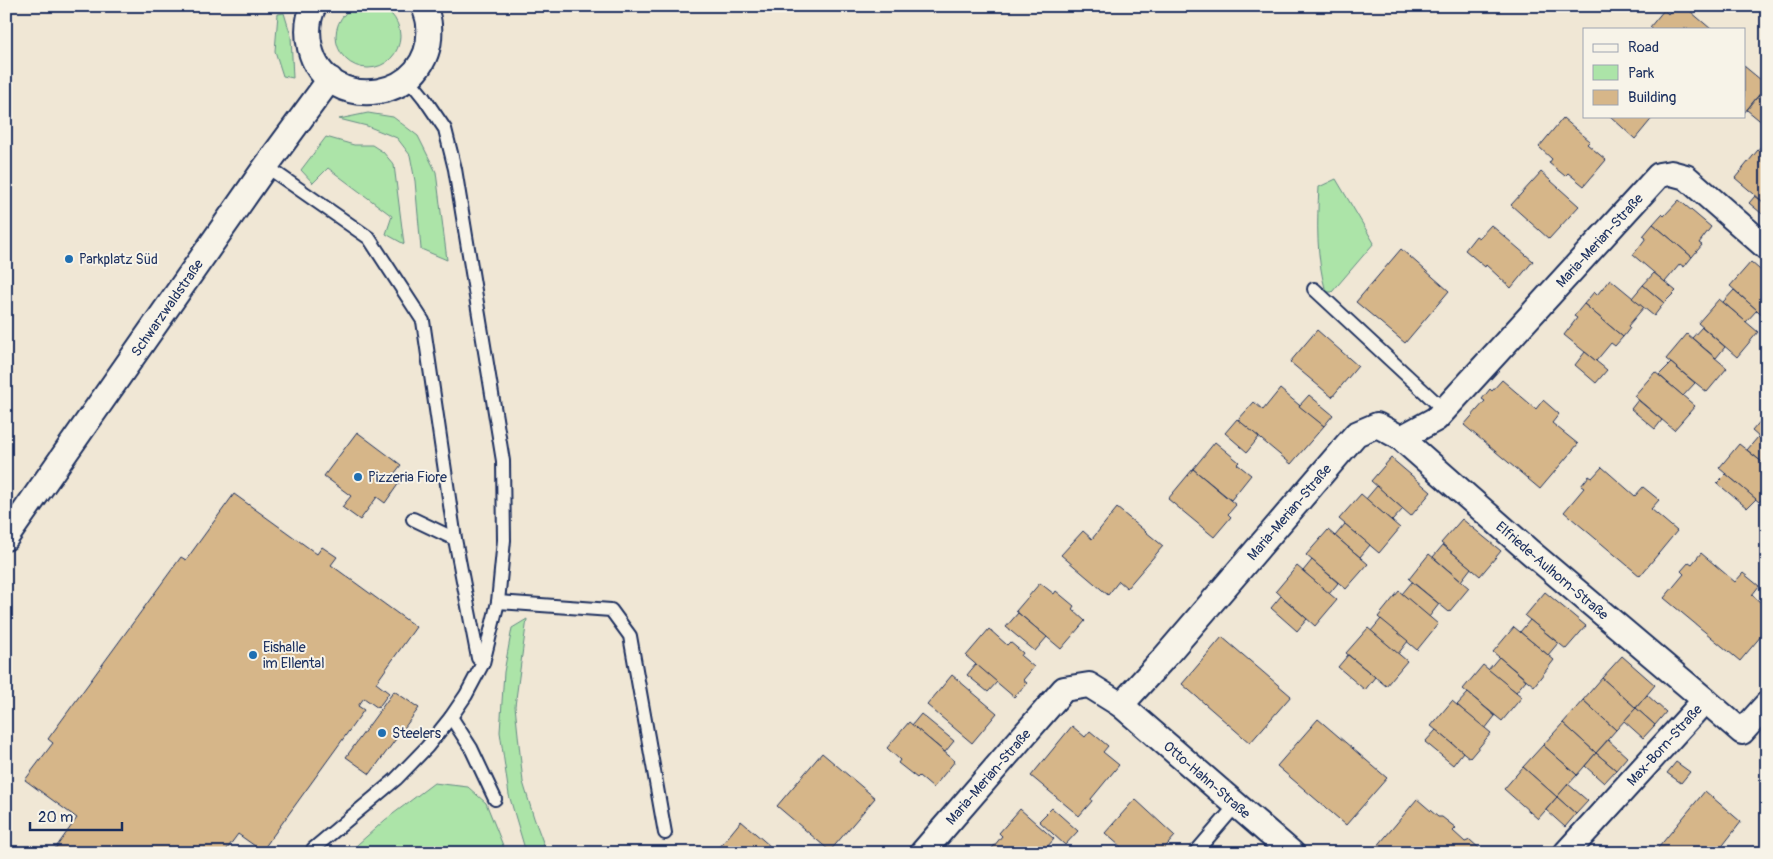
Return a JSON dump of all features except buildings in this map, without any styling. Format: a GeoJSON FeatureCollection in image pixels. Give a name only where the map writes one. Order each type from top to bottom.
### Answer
{"type":"FeatureCollection","features":[{"type":"Feature","properties":{"kind":"street"},"geometry":{"type":"LineString","coordinates":[[314,6],[308,24],[308,40],[319,68],[330,79],[344,88],[361,92],[378,92],[394,87],[408,78],[418,68],[425,56],[429,43],[429,24],[424,6]]}},
{"type":"Feature","properties":{"kind":"street","name":"Schwarzwaldstraße"},"geometry":{"type":"LineString","coordinates":[[6,538],[266,166],[330,79]]}},
{"type":"Feature","properties":{"kind":"street","name":"Maria-Merian-Straße"},"geometry":{"type":"LineString","coordinates":[[922,853],[1064,689],[1089,685],[1121,705],[1164,658],[1356,434],[1377,425],[1401,438],[1436,419],[1642,191],[1659,175],[1671,173],[1686,177],[1767,248]]}},
{"type":"Feature","properties":{"kind":"street","name":"Elfriede-Aulhorn-Straße"},"geometry":{"type":"LineString","coordinates":[[1401,438],[1529,551],[1704,700]]}},
{"type":"Feature","properties":{"kind":"street","name":"Max-Born-Straße"},"geometry":{"type":"LineString","coordinates":[[1566,853],[1704,700],[1742,732],[1767,704]]}},
{"type":"Feature","properties":{"kind":"street","name":"Otto-Hahn-Straße"},"geometry":{"type":"LineString","coordinates":[[1121,705],[1292,853]]}},
{"type":"Feature","properties":{"kind":"lane"},"geometry":{"type":"LineString","coordinates":[[314,849],[396,778],[427,747],[451,717],[466,695],[483,663],[498,602],[504,540],[503,461],[456,170],[444,129],[424,98],[408,78]]}},
{"type":"Feature","properties":{"kind":"lane"},"geometry":{"type":"LineString","coordinates":[[266,166],[369,238],[423,321],[455,539],[478,658],[483,663]]}},
{"type":"Feature","properties":{"kind":"lane"},"geometry":{"type":"LineString","coordinates":[[1314,289],[1444,410]]}},
{"type":"Feature","properties":{"kind":"lane"},"geometry":{"type":"LineString","coordinates":[[413,518],[455,539]]}},
{"type":"Feature","properties":{"kind":"lane"},"geometry":{"type":"LineString","coordinates":[[498,602],[611,610],[630,636],[665,833]]}},
{"type":"Feature","properties":{"kind":"lane"},"geometry":{"type":"LineString","coordinates":[[451,717],[471,748],[495,799]]}},
{"type":"Feature","properties":{"kind":"lane"},"geometry":{"type":"LineString","coordinates":[[1195,853],[1237,804]]}},
{"type":"Feature","properties":{"kind":"green space"},"geometry":{"type":"Polygon","coordinates":[[[368,4],[386,10],[394,18],[400,36],[394,54],[386,62],[368,68],[350,62],[342,54],[336,36],[342,18],[350,10],[368,4]]]}},
{"type":"Feature","properties":{"kind":"green space"},"geometry":{"type":"Polygon","coordinates":[[[284,13],[291,36],[293,78],[283,76],[275,51],[278,14],[284,13]]]}},
{"type":"Feature","properties":{"kind":"green space"},"geometry":{"type":"Polygon","coordinates":[[[368,113],[393,117],[418,136],[436,172],[447,260],[421,249],[415,181],[410,155],[397,138],[367,126],[339,119],[368,113]]]}},
{"type":"Feature","properties":{"kind":"green space"},"geometry":{"type":"Polygon","coordinates":[[[326,137],[354,145],[372,145],[383,152],[394,165],[404,244],[386,234],[392,216],[328,168],[313,183],[301,170],[326,137]]]}},
{"type":"Feature","properties":{"kind":"green space"},"geometry":{"type":"Polygon","coordinates":[[[1336,179],[1374,243],[1332,292],[1326,292],[1319,253],[1319,187],[1336,179]]]}},
{"type":"Feature","properties":{"kind":"green space"},"geometry":{"type":"Polygon","coordinates":[[[527,619],[515,706],[523,782],[547,853],[527,853],[525,849],[509,795],[500,732],[504,672],[512,628],[527,619]]]}},
{"type":"Feature","properties":{"kind":"green space"},"geometry":{"type":"Polygon","coordinates":[[[434,783],[468,787],[486,803],[506,853],[348,853],[385,820],[434,783]]]}},
{"type":"Feature","properties":{"kind":"place","name":"Parkplatz Süd"},"geometry":{"type":"Point","coordinates":[69,259]}},
{"type":"Feature","properties":{"kind":"place","name":"Pizzeria Fiore"},"geometry":{"type":"Point","coordinates":[358,477]}},
{"type":"Feature","properties":{"kind":"place","name":"Eishalle im Ellental"},"geometry":{"type":"Point","coordinates":[253,655]}},
{"type":"Feature","properties":{"kind":"place","name":"Steelers"},"geometry":{"type":"Point","coordinates":[382,733]}}]}
